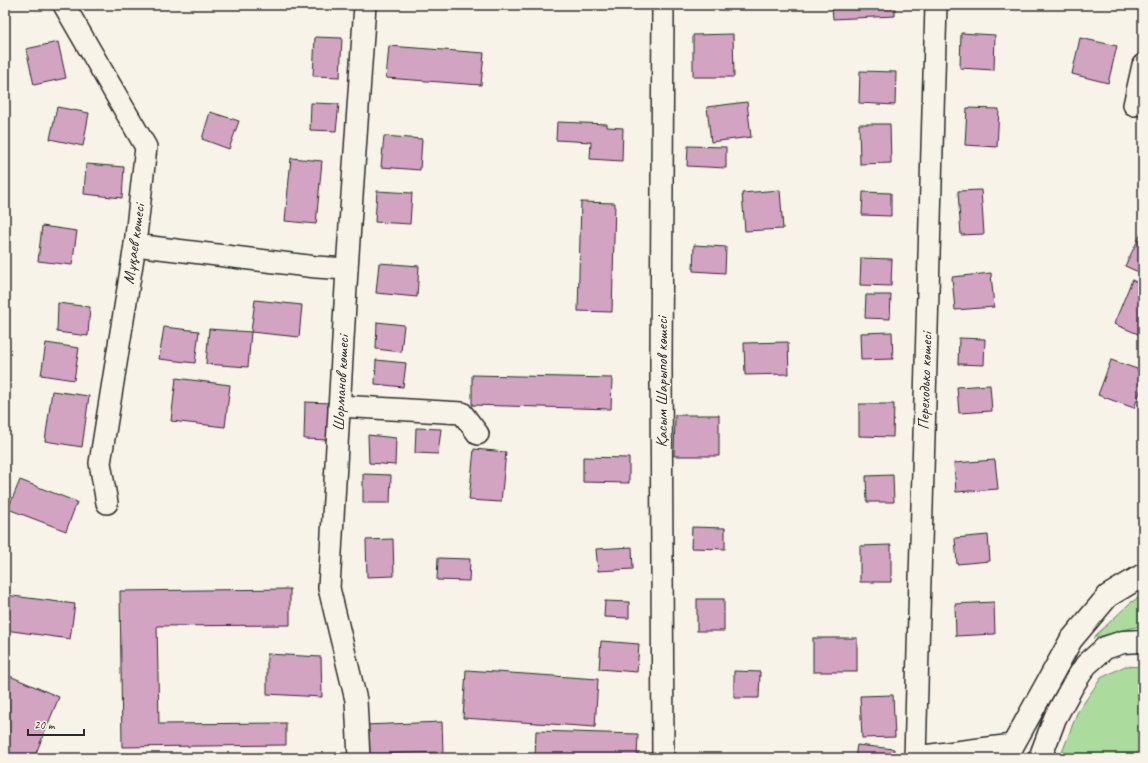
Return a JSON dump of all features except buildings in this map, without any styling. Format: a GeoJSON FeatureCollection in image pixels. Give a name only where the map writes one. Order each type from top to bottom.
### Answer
{"type":"FeatureCollection","features":[{"type":"Feature","properties":{"kind":"main road"},"geometry":{"type":"LineString","coordinates":[[1010,752],[1071,640],[1108,596],[1143,575]]}},
{"type":"Feature","properties":{"kind":"main road"},"geometry":{"type":"LineString","coordinates":[[1040,758],[1055,718],[1073,684],[1086,665],[1104,648],[1124,642],[1143,641]]}},
{"type":"Feature","properties":{"kind":"street","name":"Мұқаев көшесі"},"geometry":{"type":"LineString","coordinates":[[64,5],[146,147],[135,245],[100,463],[107,503]]}},
{"type":"Feature","properties":{"kind":"street","name":"Шорманов көшесі"},"geometry":{"type":"LineString","coordinates":[[359,758],[356,700],[329,588],[347,269],[365,5]]}},
{"type":"Feature","properties":{"kind":"street","name":"Қасым Шарыпов көшесі"},"geometry":{"type":"LineString","coordinates":[[663,5],[663,758]]}},
{"type":"Feature","properties":{"kind":"street","name":"Переходько көшесі"},"geometry":{"type":"LineString","coordinates":[[915,757],[936,5]]}},
{"type":"Feature","properties":{"kind":"street"},"geometry":{"type":"LineString","coordinates":[[1134,106],[1143,65]]}},
{"type":"Feature","properties":{"kind":"street"},"geometry":{"type":"LineString","coordinates":[[135,245],[316,267],[347,269]]}},
{"type":"Feature","properties":{"kind":"street"},"geometry":{"type":"LineString","coordinates":[[339,406],[462,413],[478,434]]}},
{"type":"Feature","properties":{"kind":"street"},"geometry":{"type":"LineString","coordinates":[[915,757],[1010,752]]}},
{"type":"Feature","properties":{"kind":"green space"},"geometry":{"type":"Polygon","coordinates":[[[1143,595],[1143,625],[1093,638],[1130,603],[1143,595]]]}},
{"type":"Feature","properties":{"kind":"green space"},"geometry":{"type":"Polygon","coordinates":[[[1125,666],[1143,667],[1143,758],[1060,758],[1077,713],[1101,678],[1125,666]]]}}]}
